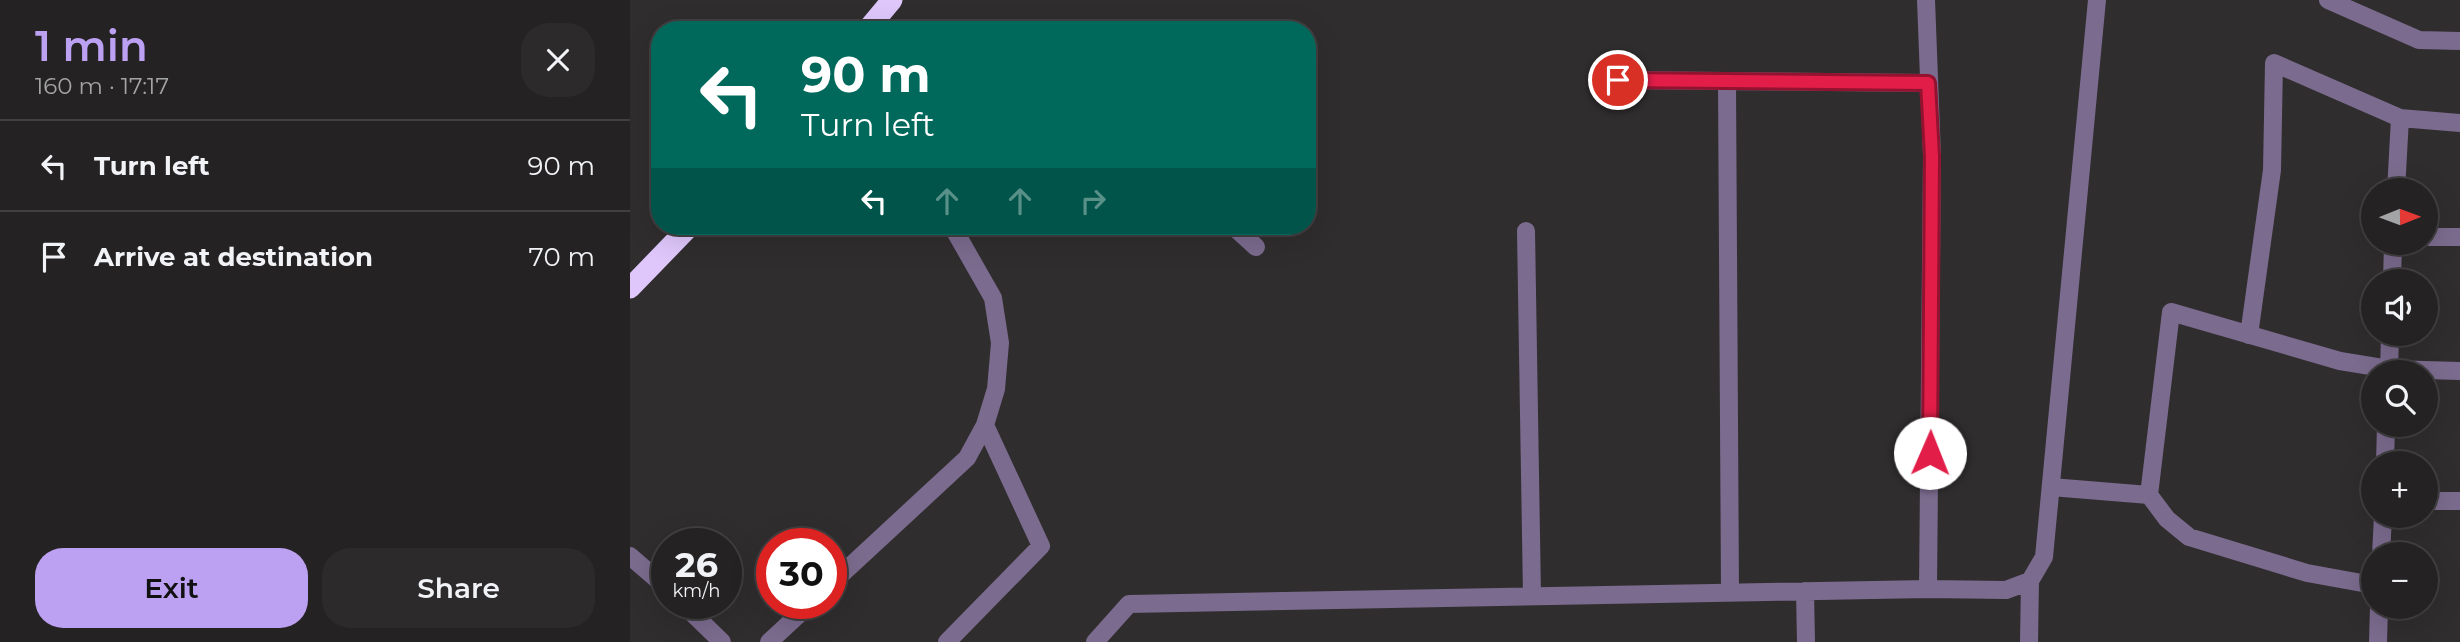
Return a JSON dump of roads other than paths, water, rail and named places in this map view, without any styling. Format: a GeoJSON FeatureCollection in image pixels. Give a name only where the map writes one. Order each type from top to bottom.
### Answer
{"type":"FeatureCollection","features":[{"type":"Feature","properties":{"kind":"highway"},"geometry":{"type":"LineString","coordinates":[[874,21],[892,0]]}},
{"type":"Feature","properties":{"kind":"highway"},"geometry":{"type":"LineString","coordinates":[[630,288],[681,235]]}},
{"type":"Feature","properties":{"kind":"street"},"geometry":{"type":"LineString","coordinates":[[1926,0],[1932,156],[1928,589]]}},
{"type":"Feature","properties":{"kind":"street"},"geometry":{"type":"LineString","coordinates":[[2029,642],[2030,581],[2044,557],[2097,0]]}},
{"type":"Feature","properties":{"kind":"street"},"geometry":{"type":"LineString","coordinates":[[2328,0],[2419,40],[2460,41]]}},
{"type":"Feature","properties":{"kind":"street"},"geometry":{"type":"LineString","coordinates":[[2249,335],[2272,170],[2273,63],[2400,118],[2460,123]]}},
{"type":"Feature","properties":{"kind":"street"},"geometry":{"type":"LineString","coordinates":[[1618,80],[1928,83]]}},
{"type":"Feature","properties":{"kind":"street"},"geometry":{"type":"LineString","coordinates":[[1727,82],[1730,592]]}},
{"type":"Feature","properties":{"kind":"street"},"geometry":{"type":"LineString","coordinates":[[2397,178],[2400,118]]}},
{"type":"Feature","properties":{"kind":"street"},"geometry":{"type":"LineString","coordinates":[[1525,231],[1532,596]]}},
{"type":"Feature","properties":{"kind":"street"},"geometry":{"type":"LineString","coordinates":[[847,569],[967,458],[985,425],[996,389],[1000,343],[993,298],[957,235]]}},
{"type":"Feature","properties":{"kind":"street"},"geometry":{"type":"LineString","coordinates":[[1243,235],[1256,247]]}},
{"type":"Feature","properties":{"kind":"street"},"geometry":{"type":"LineString","coordinates":[[2438,237],[2460,237]]}},
{"type":"Feature","properties":{"kind":"street"},"geometry":{"type":"LineString","coordinates":[[2361,365],[2171,312],[2149,495],[2167,519],[2189,537],[2307,573],[2361,583]]}},
{"type":"Feature","properties":{"kind":"street"},"geometry":{"type":"LineString","coordinates":[[2438,370],[2460,370]]}},
{"type":"Feature","properties":{"kind":"street"},"geometry":{"type":"LineString","coordinates":[[947,642],[1041,546],[985,425]]}},
{"type":"Feature","properties":{"kind":"street"},"geometry":{"type":"LineString","coordinates":[[2051,487],[2149,495]]}},
{"type":"Feature","properties":{"kind":"street"},"geometry":{"type":"LineString","coordinates":[[2438,501],[2460,501]]}},
{"type":"Feature","properties":{"kind":"street"},"geometry":{"type":"LineString","coordinates":[[630,556],[651,574]]}},
{"type":"Feature","properties":{"kind":"street"},"geometry":{"type":"LineString","coordinates":[[1095,642],[1129,604],[1730,592],[2006,590],[2030,581]]}},
{"type":"Feature","properties":{"kind":"street"},"geometry":{"type":"LineString","coordinates":[[1805,591],[1806,642]]}},
{"type":"Feature","properties":{"kind":"street"},"geometry":{"type":"LineString","coordinates":[[698,619],[722,642]]}},
{"type":"Feature","properties":{"kind":"street"},"geometry":{"type":"LineString","coordinates":[[769,642],[794,619]]}},
{"type":"Feature","properties":{"kind":"street"},"geometry":{"type":"LineString","coordinates":[[2378,642],[2379,619]]}}]}
